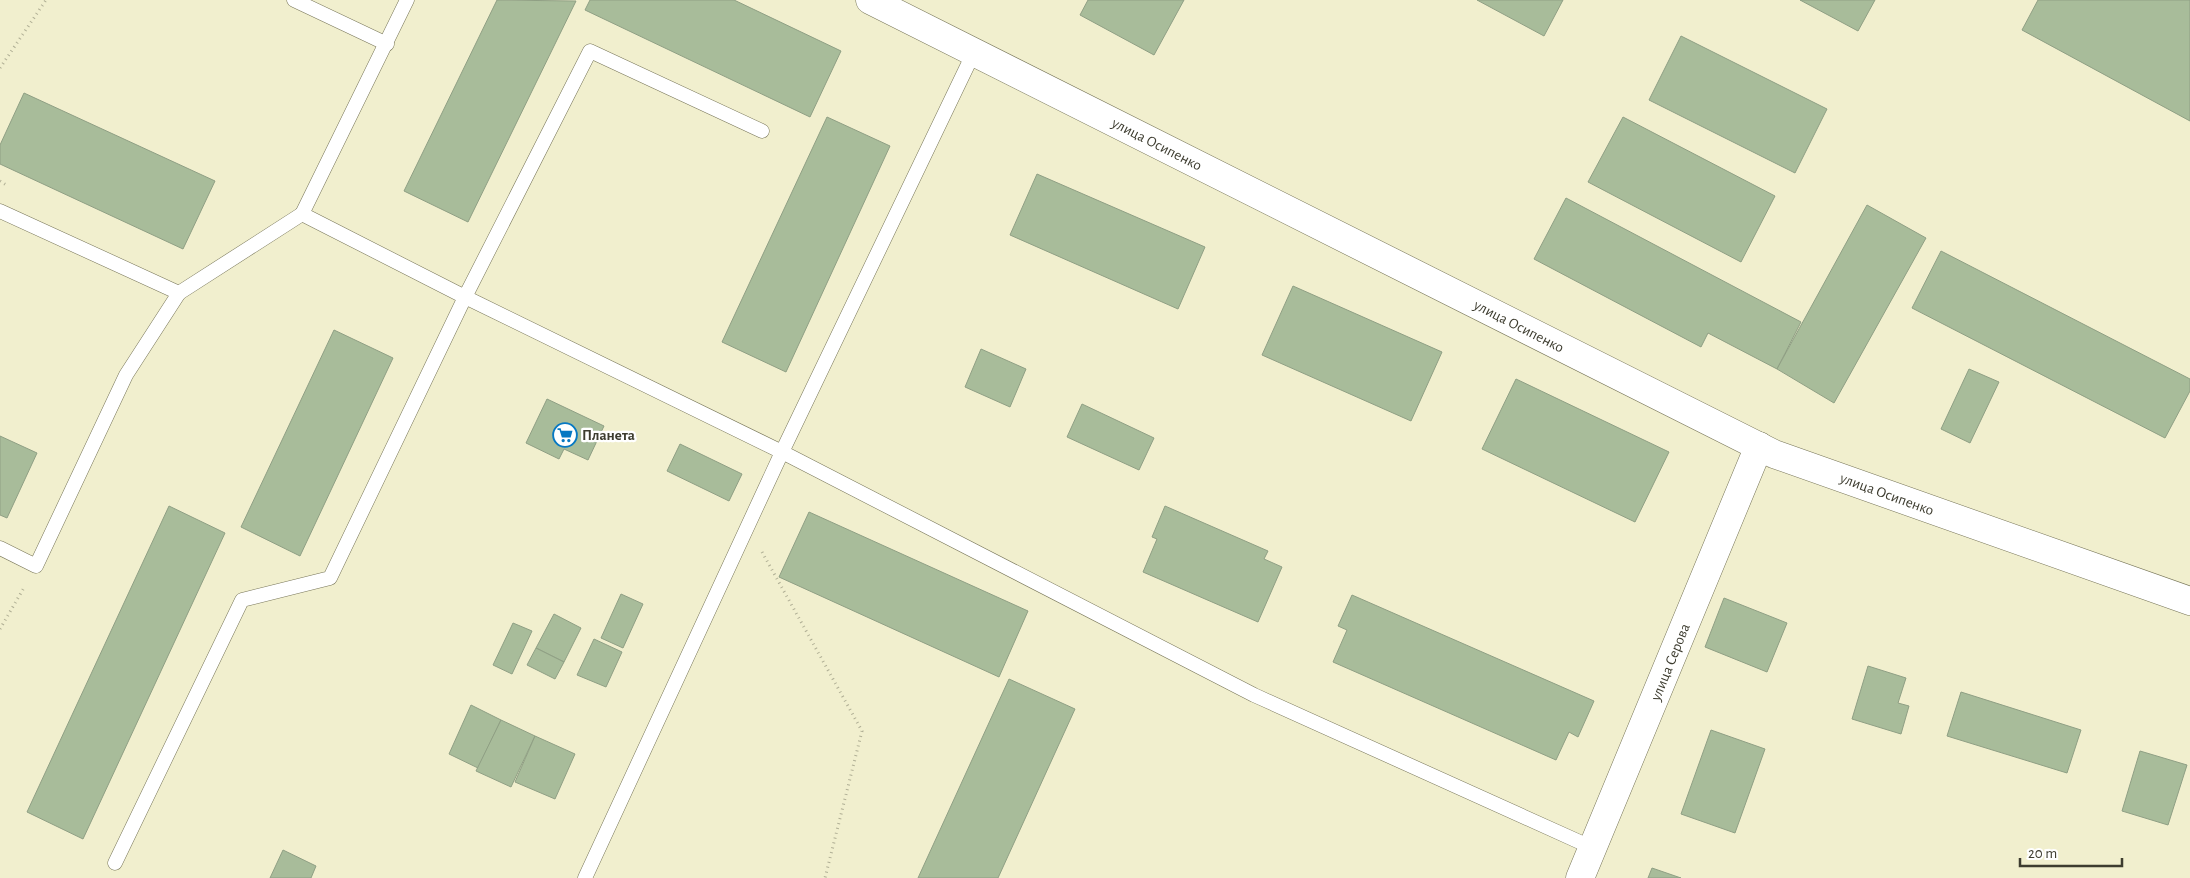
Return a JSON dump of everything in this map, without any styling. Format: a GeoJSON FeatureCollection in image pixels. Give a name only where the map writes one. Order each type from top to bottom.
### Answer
{"type":"FeatureCollection","features":[{"type":"Feature","properties":{"kind":"street","name":"улица Осипенко"},"geometry":{"type":"LineString","coordinates":[[870,0],[1774,454],[2190,601]]}},
{"type":"Feature","properties":{"kind":"street","name":"улица Серова"},"geometry":{"type":"LineString","coordinates":[[1580,878],[1759,446]]}},
{"type":"Feature","properties":{"kind":"lane"},"geometry":{"type":"LineString","coordinates":[[294,0],[387,44]]}},
{"type":"Feature","properties":{"kind":"lane"},"geometry":{"type":"LineString","coordinates":[[0,548],[36,566],[126,375],[179,293],[302,214],[407,0]]}},
{"type":"Feature","properties":{"kind":"lane"},"geometry":{"type":"LineString","coordinates":[[115,863],[242,600],[330,578],[465,297],[590,51],[762,131]]}},
{"type":"Feature","properties":{"kind":"lane"},"geometry":{"type":"LineString","coordinates":[[584,878],[747,526],[974,52]]}},
{"type":"Feature","properties":{"kind":"lane"},"geometry":{"type":"LineString","coordinates":[[0,211],[179,293]]}},
{"type":"Feature","properties":{"kind":"lane"},"geometry":{"type":"LineString","coordinates":[[302,214],[465,297],[782,452],[1254,694],[1593,848]]}},
{"type":"Feature","properties":{"kind":"path"},"geometry":{"type":"LineString","coordinates":[[0,68],[46,0]]}},
{"type":"Feature","properties":{"kind":"path"},"geometry":{"type":"LineString","coordinates":[[747,526],[862,731],[825,878]]}},
{"type":"Feature","properties":{"kind":"path"},"geometry":{"type":"LineString","coordinates":[[0,630],[36,566]]}},
{"type":"Feature","properties":{"kind":"building"},"geometry":{"type":"Polygon","coordinates":[[[497,0],[576,1],[468,222],[404,191],[497,0]]]}},
{"type":"Feature","properties":{"kind":"building"},"geometry":{"type":"Polygon","coordinates":[[[590,0],[734,0],[841,51],[810,117],[585,10],[590,0]]]}},
{"type":"Feature","properties":{"kind":"building"},"geometry":{"type":"Polygon","coordinates":[[[1088,0],[1184,0],[1154,55],[1080,15],[1088,0]]]}},
{"type":"Feature","properties":{"kind":"building"},"geometry":{"type":"Polygon","coordinates":[[[1477,0],[1563,0],[1544,36],[1477,0]]]}},
{"type":"Feature","properties":{"kind":"building"},"geometry":{"type":"Polygon","coordinates":[[[1800,0],[1875,0],[1858,31],[1800,0]]]}},
{"type":"Feature","properties":{"kind":"building"},"geometry":{"type":"Polygon","coordinates":[[[2038,0],[2190,0],[2190,121],[2022,30],[2038,0]]]}},
{"type":"Feature","properties":{"kind":"building"},"geometry":{"type":"Polygon","coordinates":[[[1681,36],[1827,109],[1795,173],[1649,100],[1681,36]]]}},
{"type":"Feature","properties":{"kind":"building"},"geometry":{"type":"Polygon","coordinates":[[[24,93],[215,181],[183,249],[0,164],[0,145],[24,93]]]}},
{"type":"Feature","properties":{"kind":"building"},"geometry":{"type":"Polygon","coordinates":[[[827,117],[890,146],[786,372],[722,342],[827,117]]]}},
{"type":"Feature","properties":{"kind":"building"},"geometry":{"type":"Polygon","coordinates":[[[1623,117],[1775,196],[1741,262],[1588,182],[1623,117]]]}},
{"type":"Feature","properties":{"kind":"building"},"geometry":{"type":"Polygon","coordinates":[[[1037,174],[1205,247],[1178,309],[1010,235],[1037,174]]]}},
{"type":"Feature","properties":{"kind":"building"},"geometry":{"type":"Polygon","coordinates":[[[1566,198],[1801,322],[1777,369],[1708,333],[1701,347],[1534,259],[1566,198]]]}},
{"type":"Feature","properties":{"kind":"building"},"geometry":{"type":"Polygon","coordinates":[[[1867,205],[1926,238],[1834,403],[1777,369],[1867,205]]]}},
{"type":"Feature","properties":{"kind":"building"},"geometry":{"type":"Polygon","coordinates":[[[1941,251],[2190,379],[2190,391],[2165,438],[1912,308],[1941,251]]]}},
{"type":"Feature","properties":{"kind":"building"},"geometry":{"type":"Polygon","coordinates":[[[1293,286],[1442,352],[1411,421],[1262,355],[1293,286]]]}},
{"type":"Feature","properties":{"kind":"building"},"geometry":{"type":"Polygon","coordinates":[[[334,330],[393,358],[300,556],[241,527],[334,330]]]}},
{"type":"Feature","properties":{"kind":"building"},"geometry":{"type":"Polygon","coordinates":[[[981,349],[1026,369],[1010,407],[965,387],[981,349]]]}},
{"type":"Feature","properties":{"kind":"building"},"geometry":{"type":"Polygon","coordinates":[[[1969,369],[1999,382],[1970,443],[1941,429],[1969,369]]]}},
{"type":"Feature","properties":{"kind":"building"},"geometry":{"type":"Polygon","coordinates":[[[1516,379],[1669,452],[1635,522],[1482,449],[1516,379]]]}},
{"type":"Feature","properties":{"kind":"building","name":"Планета"},"geometry":{"type":"Polygon","coordinates":[[[547,399],[604,426],[588,460],[564,449],[559,459],[526,443],[547,399]]]}},
{"type":"Feature","properties":{"kind":"building"},"geometry":{"type":"Polygon","coordinates":[[[1082,404],[1154,438],[1139,470],[1067,437],[1082,404]]]}},
{"type":"Feature","properties":{"kind":"building"},"geometry":{"type":"Polygon","coordinates":[[[0,436],[37,453],[7,518],[0,515],[0,436]]]}},
{"type":"Feature","properties":{"kind":"building"},"geometry":{"type":"Polygon","coordinates":[[[680,444],[742,474],[729,501],[667,471],[680,444]]]}},
{"type":"Feature","properties":{"kind":"building"},"geometry":{"type":"Polygon","coordinates":[[[169,506],[225,533],[83,839],[27,812],[169,506]]]}},
{"type":"Feature","properties":{"kind":"building"},"geometry":{"type":"Polygon","coordinates":[[[1165,506],[1268,551],[1264,559],[1282,567],[1258,622],[1143,572],[1157,539],[1152,537],[1165,506]]]}},
{"type":"Feature","properties":{"kind":"building"},"geometry":{"type":"Polygon","coordinates":[[[809,512],[1028,611],[999,677],[779,577],[809,512]]]}},
{"type":"Feature","properties":{"kind":"building"},"geometry":{"type":"Polygon","coordinates":[[[621,594],[643,604],[623,648],[601,638],[621,594]]]}},
{"type":"Feature","properties":{"kind":"building"},"geometry":{"type":"Polygon","coordinates":[[[1352,595],[1594,701],[1578,737],[1569,732],[1556,760],[1333,662],[1347,630],[1338,626],[1352,595]]]}},
{"type":"Feature","properties":{"kind":"building"},"geometry":{"type":"Polygon","coordinates":[[[1724,598],[1787,623],[1767,672],[1705,647],[1724,598]]]}},
{"type":"Feature","properties":{"kind":"building"},"geometry":{"type":"Polygon","coordinates":[[[554,614],[581,628],[564,662],[536,648],[554,614]]]}},
{"type":"Feature","properties":{"kind":"building"},"geometry":{"type":"Polygon","coordinates":[[[513,623],[532,631],[512,674],[493,665],[513,623]]]}},
{"type":"Feature","properties":{"kind":"building"},"geometry":{"type":"Polygon","coordinates":[[[594,639],[622,652],[606,687],[577,675],[594,639]]]}},
{"type":"Feature","properties":{"kind":"building"},"geometry":{"type":"Polygon","coordinates":[[[536,648],[564,662],[555,679],[527,665],[536,648]]]}},
{"type":"Feature","properties":{"kind":"building"},"geometry":{"type":"Polygon","coordinates":[[[1868,666],[1906,678],[1898,703],[1909,706],[1901,734],[1852,719],[1868,666]]]}},
{"type":"Feature","properties":{"kind":"building"},"geometry":{"type":"Polygon","coordinates":[[[1009,679],[1075,709],[998,878],[918,878],[1009,679]]]}},
{"type":"Feature","properties":{"kind":"building"},"geometry":{"type":"Polygon","coordinates":[[[1961,692],[2081,730],[2067,773],[1947,736],[1961,692]]]}},
{"type":"Feature","properties":{"kind":"building"},"geometry":{"type":"Polygon","coordinates":[[[471,705],[501,720],[478,768],[449,754],[471,705]]]}},
{"type":"Feature","properties":{"kind":"building"},"geometry":{"type":"Polygon","coordinates":[[[501,720],[535,736],[511,787],[476,771],[501,720]]]}},
{"type":"Feature","properties":{"kind":"building"},"geometry":{"type":"Polygon","coordinates":[[[1711,730],[1765,749],[1735,833],[1681,814],[1711,730]]]}},
{"type":"Feature","properties":{"kind":"building"},"geometry":{"type":"Polygon","coordinates":[[[535,736],[575,754],[555,799],[515,782],[535,736]]]}},
{"type":"Feature","properties":{"kind":"building"},"geometry":{"type":"Polygon","coordinates":[[[2140,751],[2187,765],[2168,825],[2122,811],[2140,751]]]}},
{"type":"Feature","properties":{"kind":"building"},"geometry":{"type":"Polygon","coordinates":[[[283,850],[316,866],[311,878],[270,878],[283,850]]]}},
{"type":"Feature","properties":{"kind":"building"},"geometry":{"type":"Polygon","coordinates":[[[1652,868],[1681,878],[1648,878],[1652,868]]]}},
{"type":"Feature","properties":{"kind":"place","name":"Планета"},"geometry":{"type":"Point","coordinates":[565,435]}}]}
